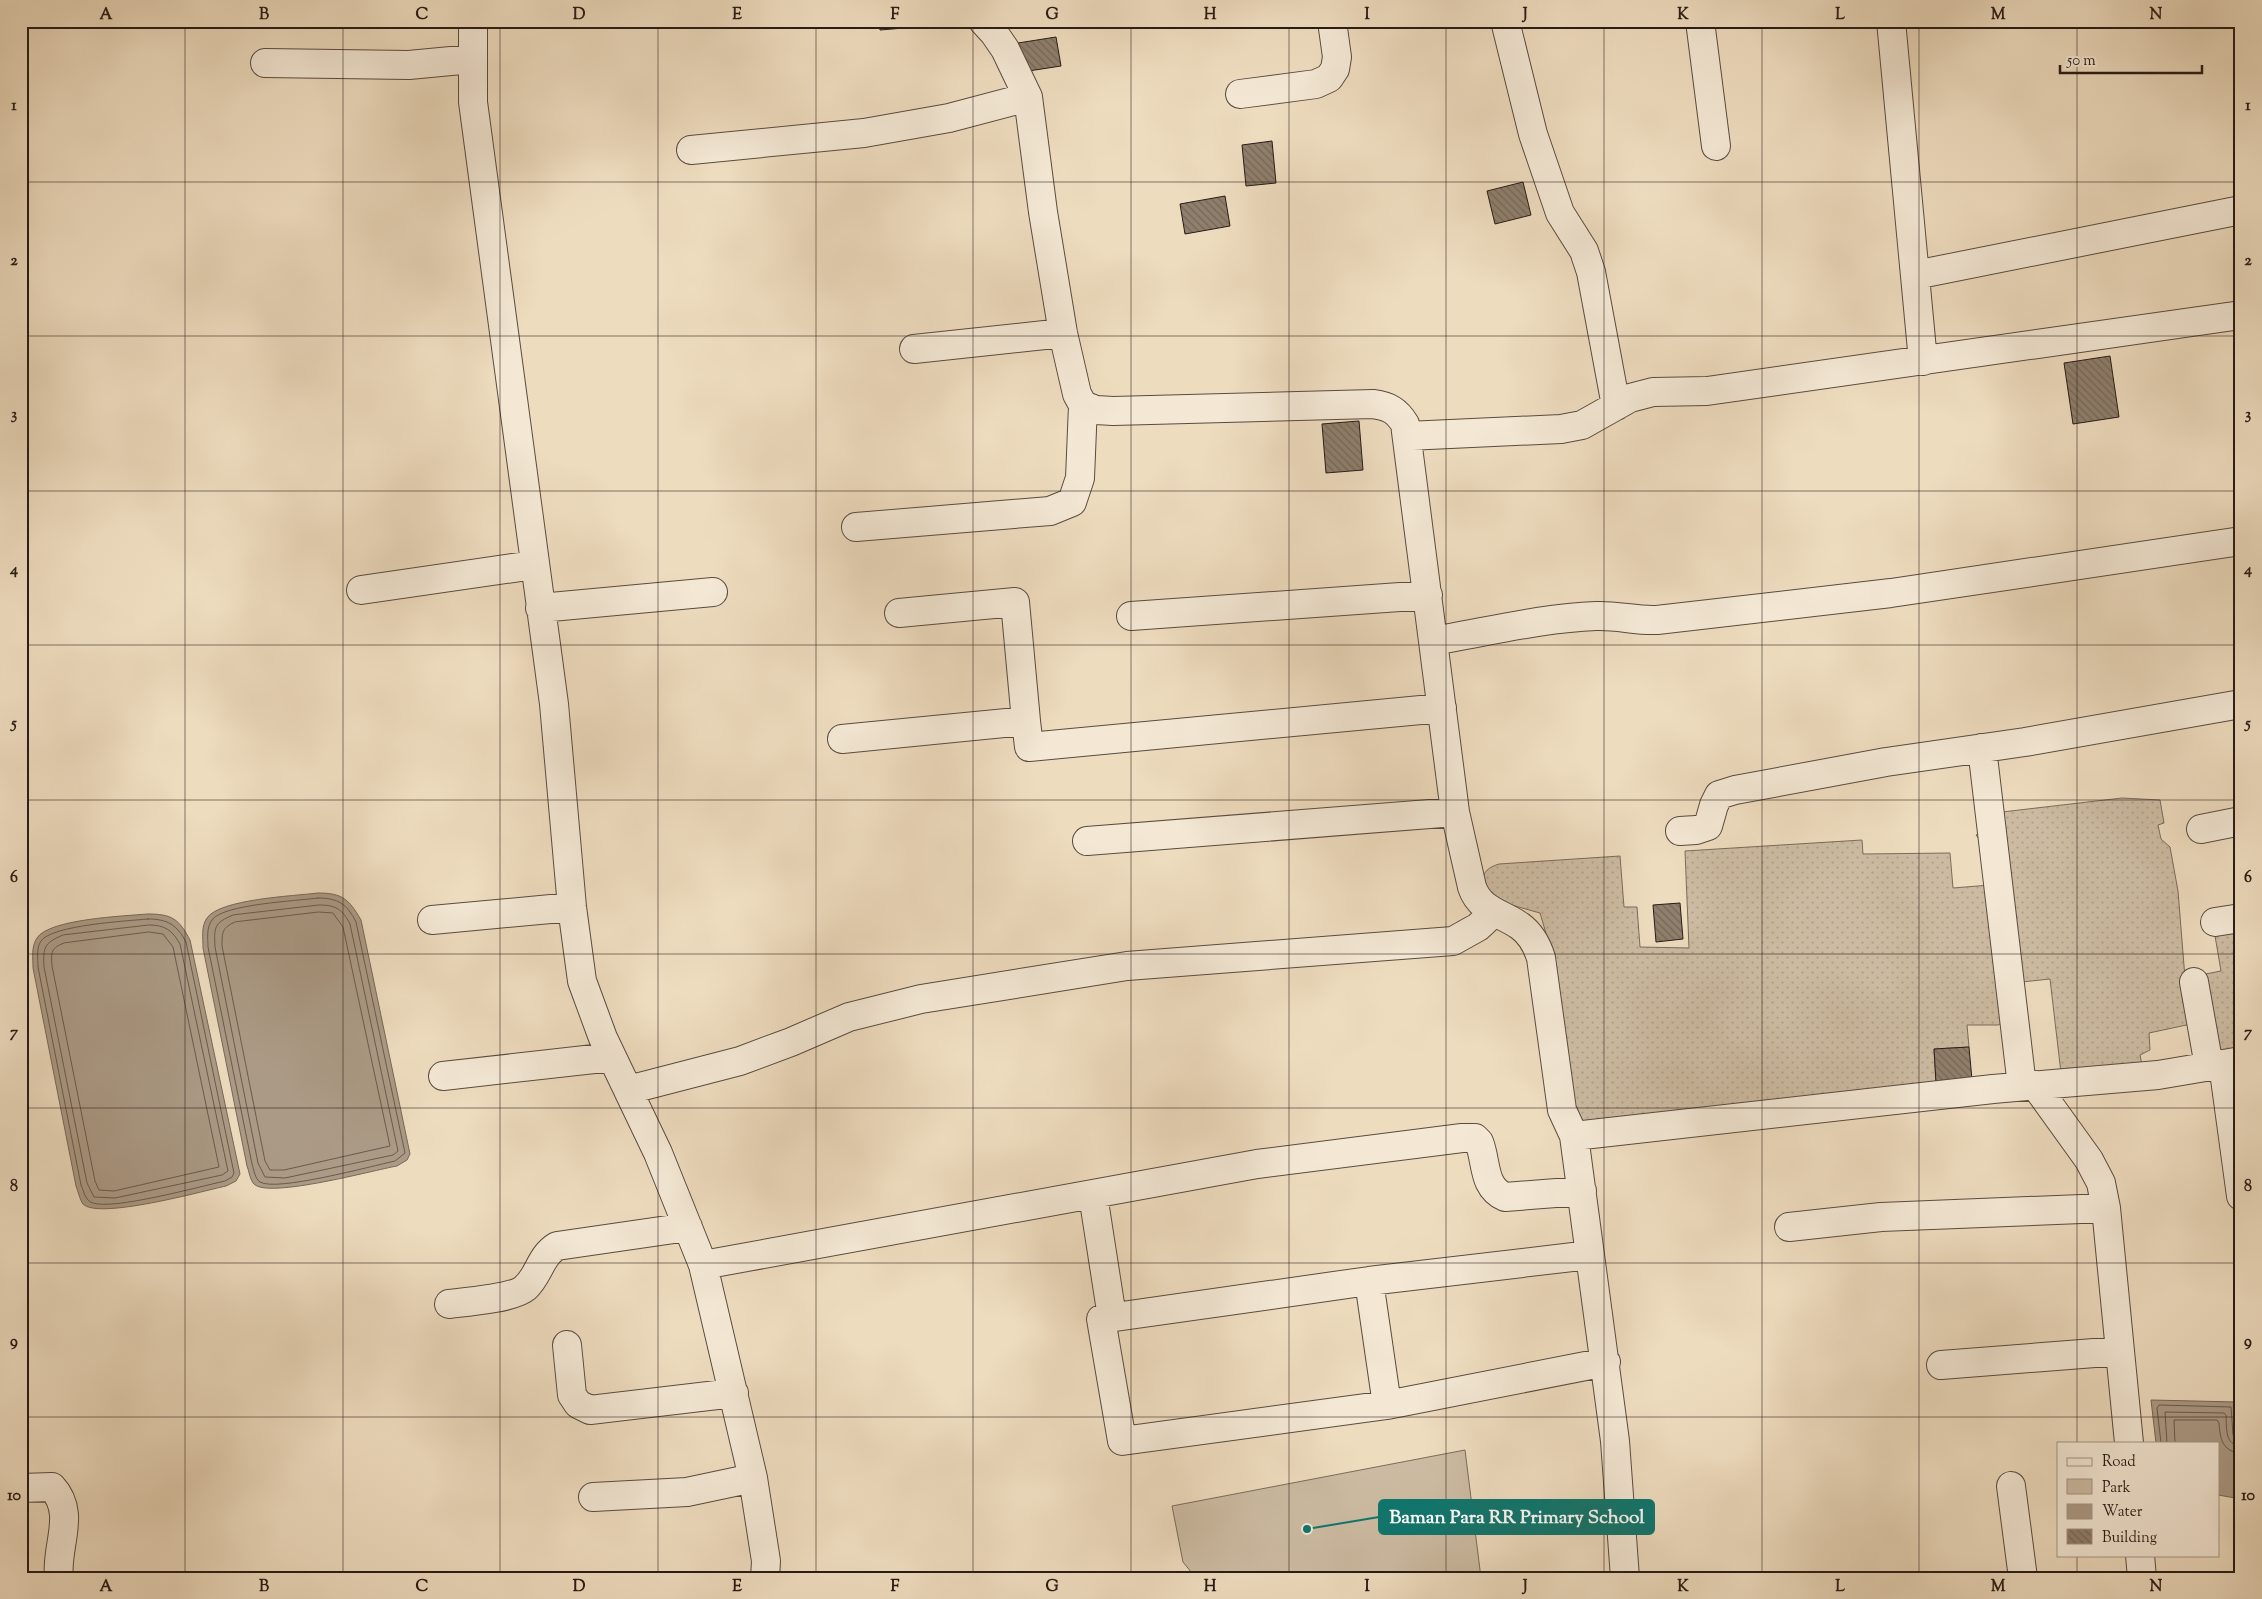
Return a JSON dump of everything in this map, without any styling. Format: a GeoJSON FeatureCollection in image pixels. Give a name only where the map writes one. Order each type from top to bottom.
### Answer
{"type":"FeatureCollection","features":[{"type":"Feature","properties":{"kind":"street"},"geometry":{"type":"LineString","coordinates":[[473,21],[473,102],[554,704],[572,907],[582,980],[603,1038],[658,1153],[703,1265],[753,1478],[766,1561],[765,1578]]}},
{"type":"Feature","properties":{"kind":"street"},"geometry":{"type":"LineString","coordinates":[[856,527],[1050,511],[1072,502],[1080,478],[1083,405],[1077,394],[1063,333],[1043,212],[1028,96],[994,33],[983,21]]}},
{"type":"Feature","properties":{"kind":"street"},"geometry":{"type":"LineString","coordinates":[[1240,94],[1316,84],[1329,78],[1335,69],[1337,57],[1332,21]]}},
{"type":"Feature","properties":{"kind":"street"},"geometry":{"type":"LineString","coordinates":[[1505,21],[1534,134],[1560,213],[1584,251],[1591,272],[1616,406]]}},
{"type":"Feature","properties":{"kind":"street"},"geometry":{"type":"LineString","coordinates":[[1700,21],[1716,146]]}},
{"type":"Feature","properties":{"kind":"street"},"geometry":{"type":"LineString","coordinates":[[1891,21],[1923,361]]}},
{"type":"Feature","properties":{"kind":"street"},"geometry":{"type":"LineString","coordinates":[[265,63],[409,65],[472,59]]}},
{"type":"Feature","properties":{"kind":"street"},"geometry":{"type":"LineString","coordinates":[[691,150],[864,133],[949,118],[1028,96]]}},
{"type":"Feature","properties":{"kind":"street"},"geometry":{"type":"LineString","coordinates":[[1915,275],[2241,210]]}},
{"type":"Feature","properties":{"kind":"street"},"geometry":{"type":"LineString","coordinates":[[1407,436],[1561,429],[1582,425],[1630,398],[1652,392],[1707,391],[2241,316]]}},
{"type":"Feature","properties":{"kind":"street"},"geometry":{"type":"LineString","coordinates":[[914,349],[1063,333]]}},
{"type":"Feature","properties":{"kind":"street"},"geometry":{"type":"LineString","coordinates":[[1083,405],[1096,410],[1113,411],[1373,404],[1393,409],[1399,414],[1405,424],[1455,812],[1474,895],[1493,913],[1520,926],[1538,947],[1542,964],[1562,1110],[1574,1136],[1606,1362],[1615,1441],[1625,1578]]}},
{"type":"Feature","properties":{"kind":"street"},"geometry":{"type":"LineString","coordinates":[[1434,641],[1567,618],[1598,615],[1637,621],[1657,620],[1891,593],[2241,541]]}},
{"type":"Feature","properties":{"kind":"street"},"geometry":{"type":"LineString","coordinates":[[361,590],[534,565]]}},
{"type":"Feature","properties":{"kind":"street"},"geometry":{"type":"LineString","coordinates":[[540,608],[713,592]]}},
{"type":"Feature","properties":{"kind":"street"},"geometry":{"type":"LineString","coordinates":[[1131,616],[1428,595]]}},
{"type":"Feature","properties":{"kind":"street"},"geometry":{"type":"LineString","coordinates":[[899,613],[1015,602],[1029,748],[1442,708]]}},
{"type":"Feature","properties":{"kind":"street"},"geometry":{"type":"LineString","coordinates":[[1680,832],[1708,826],[1719,795],[1735,790],[1886,762],[1982,748],[2241,704]]}},
{"type":"Feature","properties":{"kind":"street"},"geometry":{"type":"LineString","coordinates":[[842,739],[1026,721]]}},
{"type":"Feature","properties":{"kind":"street"},"geometry":{"type":"LineString","coordinates":[[1982,748],[2028,1086],[2089,1160],[2100,1183],[2106,1208],[2129,1442]]}},
{"type":"Feature","properties":{"kind":"street"},"geometry":{"type":"LineString","coordinates":[[1087,841],[1455,812]]}},
{"type":"Feature","properties":{"kind":"street"},"geometry":{"type":"LineString","coordinates":[[2200,829],[2241,821]]}},
{"type":"Feature","properties":{"kind":"street"},"geometry":{"type":"LineString","coordinates":[[432,920],[572,907]]}},
{"type":"Feature","properties":{"kind":"street"},"geometry":{"type":"LineString","coordinates":[[628,1090],[740,1061],[849,1017],[921,1000],[1127,966],[1453,941],[1474,930],[1493,913]]}},
{"type":"Feature","properties":{"kind":"street"},"geometry":{"type":"LineString","coordinates":[[2194,982],[2224,1064],[2241,1196]]}},
{"type":"Feature","properties":{"kind":"street"},"geometry":{"type":"LineString","coordinates":[[443,1076],[612,1057]]}},
{"type":"Feature","properties":{"kind":"street"},"geometry":{"type":"LineString","coordinates":[[1574,1136],[2028,1086],[2158,1075],[2224,1064]]}},
{"type":"Feature","properties":{"kind":"street"},"geometry":{"type":"LineString","coordinates":[[703,1265],[1257,1164],[1462,1138],[1475,1138],[1479,1142],[1488,1182],[1499,1194],[1505,1196],[1582,1191]]}},
{"type":"Feature","properties":{"kind":"street"},"geometry":{"type":"LineString","coordinates":[[1093,1195],[1112,1317]]}},
{"type":"Feature","properties":{"kind":"street"},"geometry":{"type":"LineString","coordinates":[[1789,1227],[1881,1217],[2106,1208]]}},
{"type":"Feature","properties":{"kind":"street"},"geometry":{"type":"LineString","coordinates":[[450,1304],[512,1294],[524,1289],[533,1278],[548,1251],[556,1246],[688,1228]]}},
{"type":"Feature","properties":{"kind":"street"},"geometry":{"type":"LineString","coordinates":[[1590,1255],[1369,1281],[1101,1319],[1122,1441],[1387,1405],[1606,1362]]}},
{"type":"Feature","properties":{"kind":"street"},"geometry":{"type":"LineString","coordinates":[[1369,1281],[1387,1405]]}},
{"type":"Feature","properties":{"kind":"street"},"geometry":{"type":"LineString","coordinates":[[567,1345],[572,1395],[578,1404],[590,1410],[734,1393]]}},
{"type":"Feature","properties":{"kind":"street"},"geometry":{"type":"LineString","coordinates":[[1941,1366],[2120,1351]]}},
{"type":"Feature","properties":{"kind":"street"},"geometry":{"type":"LineString","coordinates":[[594,1496],[687,1492],[753,1478]]}},
{"type":"Feature","properties":{"kind":"street"},"geometry":{"type":"LineString","coordinates":[[2011,1486],[2023,1578]]}},
{"type":"Feature","properties":{"kind":"street"},"geometry":{"type":"LineString","coordinates":[[21,1488],[52,1487],[61,1497],[65,1516],[57,1564],[59,1578]]}},
{"type":"Feature","properties":{"kind":"street"},"geometry":{"type":"LineString","coordinates":[[2140,1556],[2142,1578]]}},
{"type":"Feature","properties":{"kind":"green space"},"geometry":{"type":"Polygon","coordinates":[[[2122,798],[2160,800],[2164,823],[2158,825],[2161,839],[2170,847],[2178,891],[2185,978],[2221,971],[2214,930],[2241,925],[2241,1056],[2198,1061],[2191,1024],[2149,1033],[2150,1050],[2140,1055],[2143,1070],[2061,1073],[2050,979],[2012,983],[2017,1015],[1998,1025],[1967,1025],[1969,1047],[1934,1049],[1936,1083],[1581,1129],[1575,1115],[1555,964],[1540,913],[1490,899],[1483,878],[1487,870],[1499,864],[1620,856],[1624,907],[1637,907],[1640,947],[1689,948],[1685,851],[1862,840],[1863,854],[1950,853],[1953,888],[1990,885],[1987,850],[1976,835],[1984,831],[1985,814],[2122,798]]]}},
{"type":"Feature","properties":{"kind":"green space"},"geometry":{"type":"Polygon","coordinates":[[[1465,1450],[1481,1578],[1196,1578],[1183,1562],[1172,1506],[1465,1450]]]}},
{"type":"Feature","properties":{"kind":"water"},"geometry":{"type":"Polygon","coordinates":[[[318,893],[333,894],[344,899],[353,907],[361,920],[410,1154],[407,1160],[397,1166],[299,1186],[263,1188],[254,1184],[247,1166],[203,948],[203,928],[207,918],[226,906],[258,899],[318,893]]]}},
{"type":"Feature","properties":{"kind":"water"},"geometry":{"type":"Polygon","coordinates":[[[148,914],[163,915],[174,919],[182,927],[190,940],[240,1174],[236,1181],[226,1186],[196,1193],[129,1207],[93,1208],[83,1204],[76,1186],[33,968],[33,949],[37,938],[44,932],[56,927],[105,917],[148,914]]]}},
{"type":"Feature","properties":{"kind":"water"},"geometry":{"type":"Polygon","coordinates":[[[2151,1400],[2237,1402],[2241,1499],[2220,1495],[2220,1442],[2156,1442],[2151,1400]]]}},
{"type":"Feature","properties":{"kind":"building"},"geometry":{"type":"Polygon","coordinates":[[[879,21],[928,21],[928,26],[880,30],[879,21]]]}},
{"type":"Feature","properties":{"kind":"building"},"geometry":{"type":"Polygon","coordinates":[[[1056,37],[1061,66],[1022,72],[1018,43],[1056,37]]]}},
{"type":"Feature","properties":{"kind":"building"},"geometry":{"type":"Polygon","coordinates":[[[1272,141],[1276,183],[1246,186],[1242,145],[1272,141]]]}},
{"type":"Feature","properties":{"kind":"building"},"geometry":{"type":"Polygon","coordinates":[[[1523,182],[1531,215],[1495,224],[1487,191],[1523,182]]]}},
{"type":"Feature","properties":{"kind":"building"},"geometry":{"type":"Polygon","coordinates":[[[1225,196],[1230,226],[1185,234],[1180,204],[1225,196]]]}},
{"type":"Feature","properties":{"kind":"building"},"geometry":{"type":"Polygon","coordinates":[[[2110,356],[2119,417],[2073,424],[2064,363],[2110,356]]]}},
{"type":"Feature","properties":{"kind":"building"},"geometry":{"type":"Polygon","coordinates":[[[1359,421],[1363,470],[1326,473],[1322,424],[1359,421]]]}},
{"type":"Feature","properties":{"kind":"building"},"geometry":{"type":"Polygon","coordinates":[[[2236,774],[2241,774],[2241,804],[2240,804],[2236,774]]]}},
{"type":"Feature","properties":{"kind":"building"},"geometry":{"type":"Polygon","coordinates":[[[1680,903],[1683,939],[1656,942],[1653,905],[1680,903]]]}},
{"type":"Feature","properties":{"kind":"building"},"geometry":{"type":"Polygon","coordinates":[[[1969,1047],[1972,1080],[1936,1083],[1934,1049],[1969,1047]]]}},
{"type":"Feature","properties":{"kind":"place","name":"Baman Para RR Primary School"},"geometry":{"type":"Point","coordinates":[1307,1529]}}]}
